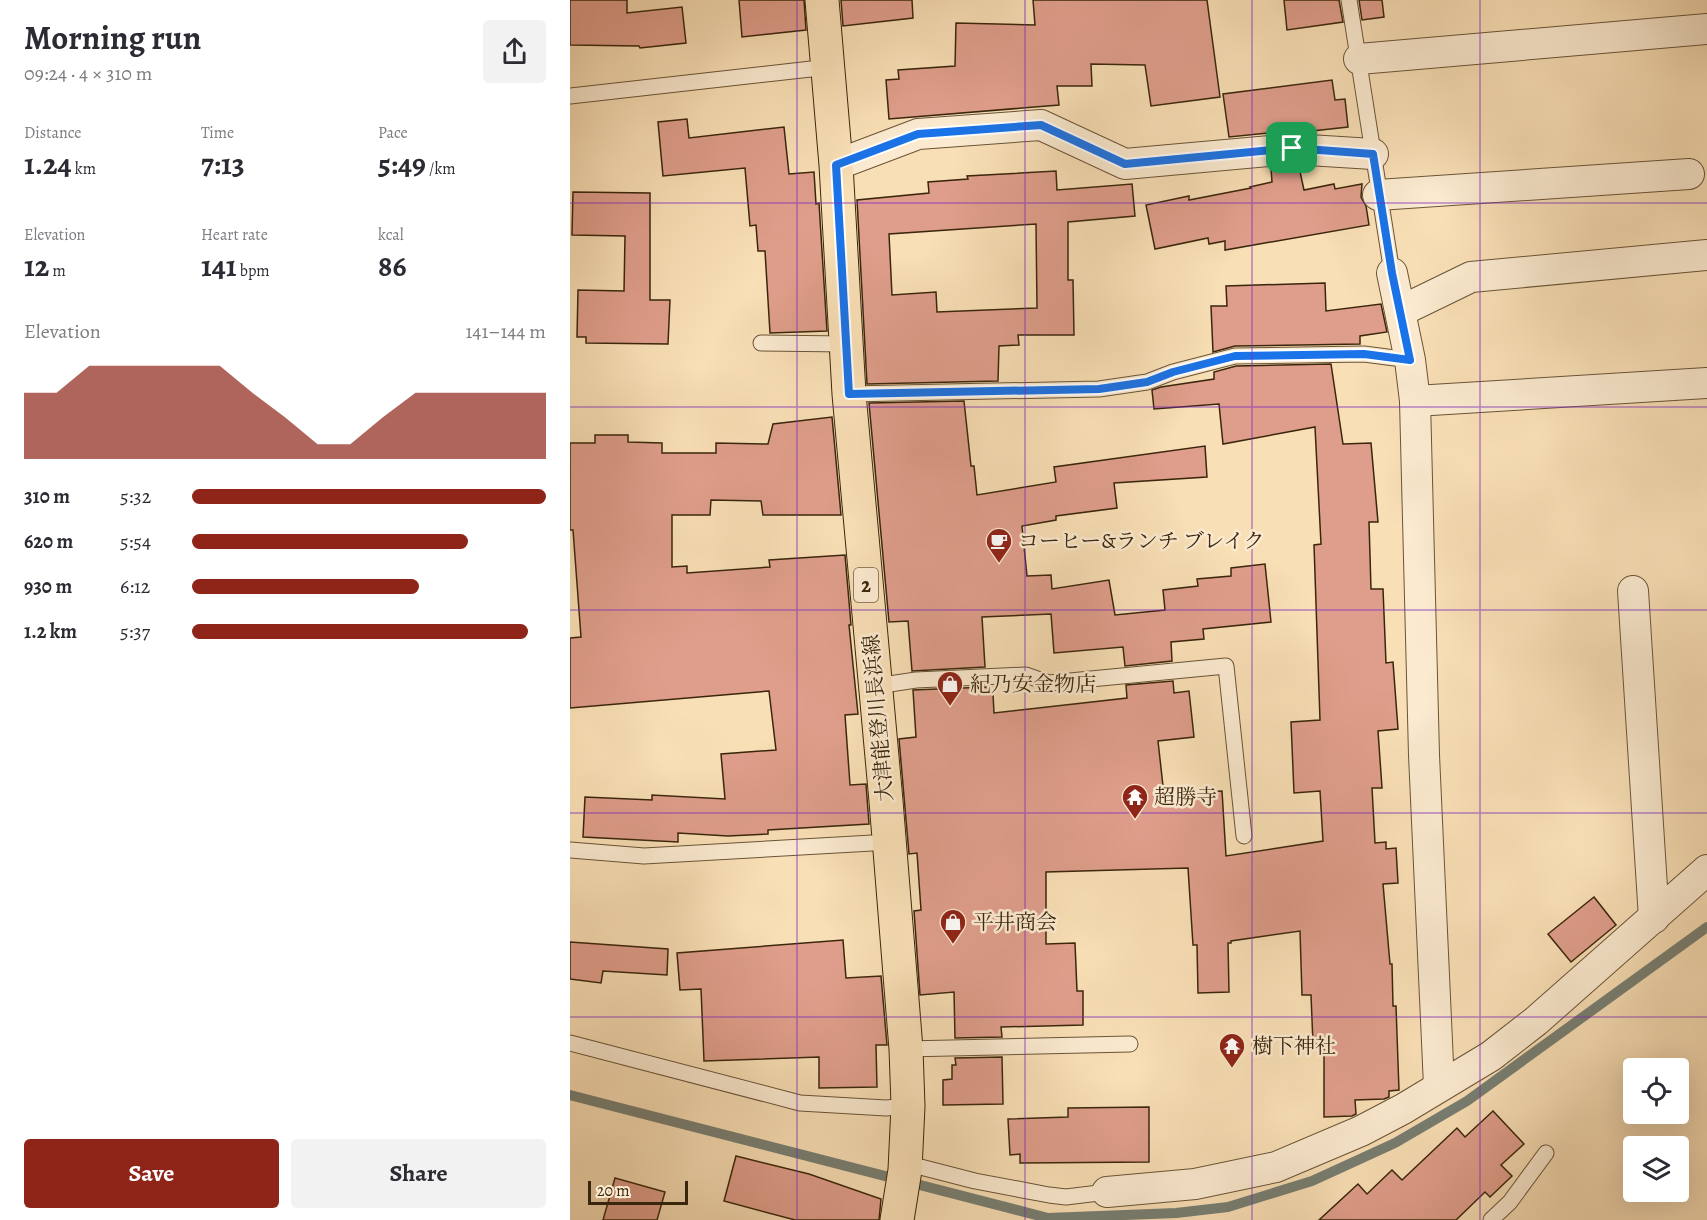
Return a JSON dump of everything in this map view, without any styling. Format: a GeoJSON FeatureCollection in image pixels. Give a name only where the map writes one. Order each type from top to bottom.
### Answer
{"type":"FeatureCollection","features":[{"type":"Feature","properties":{"kind":"main road","name":"大津能登川長浜線"},"geometry":{"type":"LineString","coordinates":[[822,0],[836,165],[849,394],[890,842],[906,1050],[908,1106],[902,1187]]}},
{"type":"Feature","properties":{"kind":"street"},"geometry":{"type":"LineString","coordinates":[[1359,59],[1707,29]]}},
{"type":"Feature","properties":{"kind":"street"},"geometry":{"type":"LineString","coordinates":[[836,165],[918,134],[1041,125],[1125,164],[1292,148],[1373,154]]}},
{"type":"Feature","properties":{"kind":"street"},"geometry":{"type":"LineString","coordinates":[[1378,195],[1689,174]]}},
{"type":"Feature","properties":{"kind":"street"},"geometry":{"type":"LineString","coordinates":[[1401,310],[1471,277],[1707,255]]}},
{"type":"Feature","properties":{"kind":"street"},"geometry":{"type":"LineString","coordinates":[[1392,273],[1410,360],[1415,402],[1424,744],[1439,1086]]}},
{"type":"Feature","properties":{"kind":"street"},"geometry":{"type":"LineString","coordinates":[[1415,402],[1707,383]]}},
{"type":"Feature","properties":{"kind":"street"},"geometry":{"type":"LineString","coordinates":[[1633,591],[1654,918]]}},
{"type":"Feature","properties":{"kind":"street"},"geometry":{"type":"LineString","coordinates":[[1107,1192],[1195,1184],[1276,1167],[1361,1131],[1403,1109],[1491,1056],[1536,1021],[1707,870]]}},
{"type":"Feature","properties":{"kind":"lane"},"geometry":{"type":"LineString","coordinates":[[1349,0],[1392,273]]}},
{"type":"Feature","properties":{"kind":"lane"},"geometry":{"type":"LineString","coordinates":[[570,96],[829,67]]}},
{"type":"Feature","properties":{"kind":"lane"},"geometry":{"type":"LineString","coordinates":[[761,343],[846,344]]}},
{"type":"Feature","properties":{"kind":"lane"},"geometry":{"type":"LineString","coordinates":[[849,394],[1099,389],[1147,382],[1173,372],[1235,356],[1364,354],[1410,360]]}},
{"type":"Feature","properties":{"kind":"lane"},"geometry":{"type":"LineString","coordinates":[[876,686],[916,680],[1026,675],[1049,683],[1226,666],[1244,836]]}},
{"type":"Feature","properties":{"kind":"lane"},"geometry":{"type":"LineString","coordinates":[[570,850],[644,856],[890,842]]}},
{"type":"Feature","properties":{"kind":"lane"},"geometry":{"type":"LineString","coordinates":[[570,1043],[800,1103],[886,1108],[908,1106]]}},
{"type":"Feature","properties":{"kind":"lane"},"geometry":{"type":"LineString","coordinates":[[906,1050],[1130,1044]]}},
{"type":"Feature","properties":{"kind":"lane"},"geometry":{"type":"LineString","coordinates":[[1491,1220],[1510,1202],[1546,1153]]}},
{"type":"Feature","properties":{"kind":"lane"},"geometry":{"type":"LineString","coordinates":[[902,1187],[975,1180],[1066,1197],[1107,1192]]}},
{"type":"Feature","properties":{"kind":"building"},"geometry":{"type":"Polygon","coordinates":[[[570,0],[627,0],[627,13],[682,7],[686,43],[640,48],[639,46],[570,45],[570,0]]]}},
{"type":"Feature","properties":{"kind":"building"},"geometry":{"type":"Polygon","coordinates":[[[739,0],[804,0],[806,30],[742,37],[739,0]]]}},
{"type":"Feature","properties":{"kind":"building"},"geometry":{"type":"Polygon","coordinates":[[[841,0],[912,0],[913,18],[843,26],[841,0]]]}},
{"type":"Feature","properties":{"kind":"building"},"geometry":{"type":"Polygon","coordinates":[[[1033,0],[1207,0],[1220,97],[1151,106],[1145,65],[1091,64],[1092,86],[1057,86],[1059,105],[889,119],[886,80],[899,79],[898,70],[955,66],[956,23],[1035,25],[1033,0]]]}},
{"type":"Feature","properties":{"kind":"building"},"geometry":{"type":"Polygon","coordinates":[[[1284,0],[1339,0],[1343,22],[1287,30],[1284,0]]]}},
{"type":"Feature","properties":{"kind":"building"},"geometry":{"type":"Polygon","coordinates":[[[1359,0],[1382,0],[1384,17],[1362,20],[1359,0]]]}},
{"type":"Feature","properties":{"kind":"building"},"geometry":{"type":"Polygon","coordinates":[[[1332,80],[1335,100],[1345,99],[1348,127],[1229,137],[1223,94],[1332,80]]]}},
{"type":"Feature","properties":{"kind":"building"},"geometry":{"type":"Polygon","coordinates":[[[687,119],[689,138],[784,127],[789,174],[814,172],[816,204],[819,203],[827,331],[770,333],[765,251],[758,251],[756,225],[750,226],[745,168],[663,176],[658,122],[687,119]]]}},
{"type":"Feature","properties":{"kind":"building"},"geometry":{"type":"Polygon","coordinates":[[[1299,167],[1304,190],[1334,184],[1335,189],[1362,184],[1361,197],[1366,206],[1369,225],[1225,250],[1225,241],[1209,244],[1208,238],[1155,249],[1146,205],[1189,196],[1189,200],[1251,188],[1272,182],[1271,168],[1299,167]]]}},
{"type":"Feature","properties":{"kind":"building"},"geometry":{"type":"Polygon","coordinates":[[[1056,171],[1057,190],[1132,184],[1135,216],[1068,222],[1068,280],[1073,280],[1074,335],[1018,335],[1019,345],[999,346],[998,381],[867,384],[857,200],[929,193],[928,182],[968,179],[967,176],[1056,171]],[[1036,224],[889,234],[892,295],[936,292],[937,312],[1037,308],[1036,224]]]}},
{"type":"Feature","properties":{"kind":"building"},"geometry":{"type":"Polygon","coordinates":[[[573,192],[650,193],[650,300],[670,300],[668,344],[586,343],[586,337],[577,337],[578,290],[624,291],[625,236],[572,235],[573,192]]]}},
{"type":"Feature","properties":{"kind":"building"},"geometry":{"type":"Polygon","coordinates":[[[1325,283],[1326,311],[1381,304],[1387,332],[1360,336],[1360,344],[1235,346],[1213,352],[1211,306],[1227,306],[1226,286],[1325,283]]]}},
{"type":"Feature","properties":{"kind":"building"},"geometry":{"type":"Polygon","coordinates":[[[1331,364],[1343,444],[1371,443],[1378,522],[1369,522],[1371,589],[1383,589],[1386,663],[1393,662],[1398,729],[1378,731],[1382,788],[1372,788],[1375,843],[1386,842],[1386,849],[1396,848],[1398,883],[1383,884],[1390,964],[1392,964],[1393,1006],[1396,1006],[1399,1090],[1389,1091],[1389,1097],[1384,1099],[1355,1100],[1356,1114],[1352,1116],[1324,1117],[1324,1044],[1313,1044],[1311,995],[1302,995],[1300,931],[1231,941],[1228,943],[1229,992],[1198,993],[1197,945],[1193,945],[1188,868],[1046,872],[1046,944],[1075,943],[1077,991],[1083,991],[1083,1025],[1001,1027],[1002,1037],[955,1038],[954,992],[920,995],[914,911],[921,910],[917,853],[909,854],[899,739],[916,737],[913,690],[987,687],[987,694],[993,694],[994,713],[1127,698],[1126,685],[1173,681],[1174,693],[1189,691],[1194,737],[1158,741],[1164,795],[1222,791],[1226,856],[1323,841],[1320,791],[1294,793],[1291,722],[1320,720],[1314,545],[1321,544],[1315,427],[1223,444],[1219,404],[1154,409],[1152,390],[1214,379],[1214,372],[1236,366],[1331,364]]]}},
{"type":"Feature","properties":{"kind":"building"},"geometry":{"type":"Polygon","coordinates":[[[964,401],[971,466],[974,466],[977,495],[1056,482],[1054,467],[1205,446],[1207,477],[1114,483],[1117,508],[1056,516],[1056,520],[1022,526],[1027,576],[1051,575],[1052,589],[1109,580],[1115,615],[1165,610],[1163,590],[1198,586],[1197,579],[1231,576],[1231,568],[1265,564],[1271,622],[1203,629],[1204,639],[1171,642],[1172,661],[1125,666],[1123,647],[1054,653],[1051,614],[982,617],[985,667],[912,671],[908,621],[889,622],[869,403],[964,401]]]}},
{"type":"Feature","properties":{"kind":"building"},"geometry":{"type":"Polygon","coordinates":[[[832,417],[841,515],[763,515],[761,501],[711,500],[710,515],[672,515],[672,567],[687,566],[687,573],[770,567],[769,560],[845,555],[858,714],[845,715],[850,785],[866,784],[869,824],[768,830],[768,834],[728,836],[678,833],[678,842],[583,837],[585,797],[652,800],[652,795],[725,799],[721,754],[776,750],[769,691],[570,708],[570,638],[581,637],[573,530],[570,530],[570,443],[595,443],[595,435],[628,435],[628,442],[662,443],[662,453],[716,453],[716,443],[768,444],[773,424],[832,417]]]}},
{"type":"Feature","properties":{"kind":"building"},"geometry":{"type":"Polygon","coordinates":[[[1594,897],[1616,925],[1571,962],[1548,934],[1594,897]]]}},
{"type":"Feature","properties":{"kind":"building"},"geometry":{"type":"Polygon","coordinates":[[[843,940],[846,978],[881,976],[887,1045],[876,1045],[877,1087],[819,1088],[819,1057],[704,1061],[701,989],[680,990],[677,953],[843,940]]]}},
{"type":"Feature","properties":{"kind":"building"},"geometry":{"type":"Polygon","coordinates":[[[570,942],[668,949],[667,975],[603,971],[601,983],[570,979],[570,942]]]}},
{"type":"Feature","properties":{"kind":"building"},"geometry":{"type":"Polygon","coordinates":[[[1002,1057],[1003,1104],[943,1105],[943,1080],[952,1079],[952,1065],[956,1065],[955,1058],[1002,1057]]]}},
{"type":"Feature","properties":{"kind":"building"},"geometry":{"type":"Polygon","coordinates":[[[1149,1107],[1149,1162],[1020,1163],[1020,1154],[1010,1155],[1008,1119],[1068,1117],[1068,1108],[1149,1107]]]}},
{"type":"Feature","properties":{"kind":"building"},"geometry":{"type":"Polygon","coordinates":[[[1493,1111],[1524,1144],[1501,1165],[1512,1176],[1490,1197],[1485,1192],[1456,1220],[1319,1220],[1358,1184],[1367,1194],[1392,1170],[1402,1180],[1457,1128],[1465,1137],[1493,1111]]]}},
{"type":"Feature","properties":{"kind":"building"},"geometry":{"type":"Polygon","coordinates":[[[736,1156],[809,1174],[881,1199],[879,1220],[795,1220],[724,1201],[736,1156]]]}},
{"type":"Feature","properties":{"kind":"building"},"geometry":{"type":"Polygon","coordinates":[[[615,1178],[665,1192],[657,1220],[603,1220],[615,1178]]]}},
{"type":"Feature","properties":{"kind":"waterway"},"geometry":{"type":"LineString","coordinates":[[570,1095],[1048,1218],[1176,1213],[1228,1207],[1312,1181],[1395,1143],[1467,1101],[1707,927]]}},
{"type":"Feature","properties":{"kind":"place","name":"コーヒー&ランチ ブレイク"},"geometry":{"type":"Point","coordinates":[999,564]}},
{"type":"Feature","properties":{"kind":"place","name":"紀乃安金物店"},"geometry":{"type":"Point","coordinates":[950,707]}},
{"type":"Feature","properties":{"kind":"place","name":"超勝寺"},"geometry":{"type":"Point","coordinates":[1135,820]}},
{"type":"Feature","properties":{"kind":"place","name":"平井商会"},"geometry":{"type":"Point","coordinates":[953,945]}},
{"type":"Feature","properties":{"kind":"place","name":"樹下神社"},"geometry":{"type":"Point","coordinates":[1232,1069]}},
{"type":"Feature","properties":{"kind":"route"},"geometry":{"type":"LineString","coordinates":[[1041,125],[1125,164],[1292,148],[1373,154],[1392,273],[1410,360],[1364,354],[1235,356],[1173,372],[1147,382],[1099,389],[849,394],[836,165],[918,134],[1041,125]]}}]}
